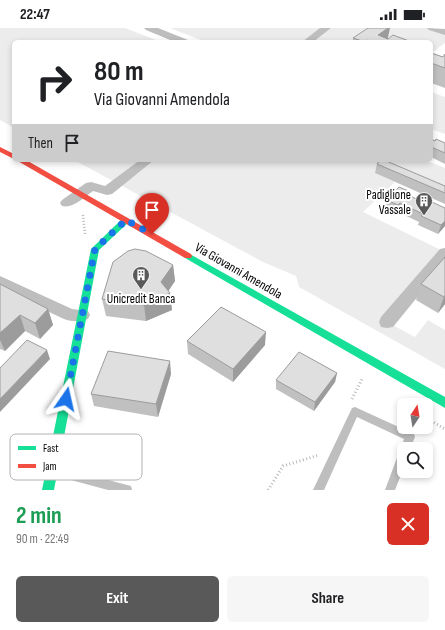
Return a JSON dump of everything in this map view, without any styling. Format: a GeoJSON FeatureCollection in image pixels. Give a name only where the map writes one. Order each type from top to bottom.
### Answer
{"type":"FeatureCollection","features":[{"type":"Feature","properties":{"kind":"main road"},"geometry":{"type":"LineString","coordinates":[[0,149],[12,156]]}},
{"type":"Feature","properties":{"kind":"main road","name":"Via Giovanni Amendola"},"geometry":{"type":"LineString","coordinates":[[24,162],[445,403]]}},
{"type":"Feature","properties":{"kind":"main road"},"geometry":{"type":"LineString","coordinates":[[60,434],[95,249],[126,220]]}},
{"type":"Feature","properties":{"kind":"main road"},"geometry":{"type":"LineString","coordinates":[[48,490],[50,480]]}},
{"type":"Feature","properties":{"kind":"street"},"geometry":{"type":"LineString","coordinates":[[149,28],[179,40]]}},
{"type":"Feature","properties":{"kind":"street"},"geometry":{"type":"LineString","coordinates":[[309,40],[326,28]]}},
{"type":"Feature","properties":{"kind":"street"},"geometry":{"type":"LineString","coordinates":[[432,28],[445,32]]}},
{"type":"Feature","properties":{"kind":"street"},"geometry":{"type":"LineString","coordinates":[[67,203],[91,186],[107,191],[145,162]]}},
{"type":"Feature","properties":{"kind":"street"},"geometry":{"type":"LineString","coordinates":[[387,322],[445,253]]}},
{"type":"Feature","properties":{"kind":"street"},"geometry":{"type":"LineString","coordinates":[[0,282],[70,315],[82,315]]}},
{"type":"Feature","properties":{"kind":"lane"},"geometry":{"type":"LineString","coordinates":[[318,490],[356,411],[410,437],[408,442]]}},
{"type":"Feature","properties":{"kind":"lane"},"geometry":{"type":"LineString","coordinates":[[390,490],[397,472]]}},
{"type":"Feature","properties":{"kind":"lane"},"geometry":{"type":"LineString","coordinates":[[90,480],[127,490]]}},
{"type":"Feature","properties":{"kind":"path"},"geometry":{"type":"LineString","coordinates":[[349,406],[362,378]]}},
{"type":"Feature","properties":{"kind":"path"},"geometry":{"type":"LineString","coordinates":[[433,422],[445,429]]}},
{"type":"Feature","properties":{"kind":"path"},"geometry":{"type":"LineString","coordinates":[[268,490],[282,466],[325,453]]}},
{"type":"Feature","properties":{"kind":"shaded area"},"geometry":{"type":"Polygon","coordinates":[[[0,28],[125,28],[156,40],[12,40],[12,127],[0,120],[0,28]]]}},
{"type":"Feature","properties":{"kind":"shaded area"},"geometry":{"type":"Polygon","coordinates":[[[170,28],[432,28],[445,32],[445,43],[434,51],[433,40],[399,40],[389,37],[360,40],[201,40],[170,28]]]}},
{"type":"Feature","properties":{"kind":"shaded area"},"geometry":{"type":"Polygon","coordinates":[[[433,93],[445,97],[445,134],[433,130],[433,93]]]}},
{"type":"Feature","properties":{"kind":"shaded area"},"geometry":{"type":"Polygon","coordinates":[[[78,162],[430,162],[445,168],[445,196],[375,173],[395,182],[363,212],[445,252],[387,322],[415,337],[428,320],[445,330],[445,369],[299,287],[296,276],[263,262],[78,162]]]}},
{"type":"Feature","properties":{"kind":"building"},"geometry":{"type":"Polygon","coordinates":[[[368,28],[388,28],[378,35],[388,39],[393,35],[406,40],[359,40],[353,38],[368,28]]]}},
{"type":"Feature","properties":{"kind":"building"},"geometry":{"type":"Polygon","coordinates":[[[433,54],[443,57],[445,54],[445,68],[433,64],[433,54]]]}},
{"type":"Feature","properties":{"kind":"building"},"geometry":{"type":"Polygon","coordinates":[[[436,139],[445,143],[445,153],[433,148],[433,140],[435,141],[436,139]]]}},
{"type":"Feature","properties":{"kind":"building"},"geometry":{"type":"Polygon","coordinates":[[[378,162],[389,162],[445,186],[445,193],[377,164],[378,162]]]}},
{"type":"Feature","properties":{"kind":"building"},"geometry":{"type":"Polygon","coordinates":[[[399,187],[411,192],[408,195],[429,205],[432,202],[445,208],[445,221],[441,225],[421,216],[423,214],[400,203],[398,205],[386,200],[399,187]]]}},
{"type":"Feature","properties":{"kind":"building"},"geometry":{"type":"Polygon","coordinates":[[[135,249],[146,251],[173,265],[161,282],[170,293],[144,305],[102,299],[113,262],[128,251],[135,249]]]}},
{"type":"Feature","properties":{"kind":"building"},"geometry":{"type":"Polygon","coordinates":[[[445,257],[445,295],[444,297],[421,284],[445,257]]]}},
{"type":"Feature","properties":{"kind":"building"},"geometry":{"type":"Polygon","coordinates":[[[0,284],[48,309],[35,323],[20,315],[0,333],[0,284]]]}},
{"type":"Feature","properties":{"kind":"building"},"geometry":{"type":"Polygon","coordinates":[[[221,307],[266,332],[233,369],[187,341],[221,307]]]}},
{"type":"Feature","properties":{"kind":"building"},"geometry":{"type":"Polygon","coordinates":[[[27,340],[47,350],[0,399],[0,368],[27,340]]]}},
{"type":"Feature","properties":{"kind":"building"},"geometry":{"type":"Polygon","coordinates":[[[108,351],[170,361],[156,404],[91,394],[108,351]]]}},
{"type":"Feature","properties":{"kind":"building"},"geometry":{"type":"Polygon","coordinates":[[[299,352],[337,373],[315,402],[276,380],[299,352]]]}},
{"type":"Feature","properties":{"kind":"traffic: fast"},"geometry":{"type":"LineString","coordinates":[[59,434],[95,249],[126,220]]}},
{"type":"Feature","properties":{"kind":"traffic: fast"},"geometry":{"type":"LineString","coordinates":[[188,256],[445,403]]}},
{"type":"Feature","properties":{"kind":"traffic: fast"},"geometry":{"type":"LineString","coordinates":[[48,490],[50,480]]}},
{"type":"Feature","properties":{"kind":"traffic: jam"},"geometry":{"type":"LineString","coordinates":[[0,149],[12,156]]}},
{"type":"Feature","properties":{"kind":"traffic: jam"},"geometry":{"type":"LineString","coordinates":[[24,162],[188,256]]}},
{"type":"Feature","properties":{"kind":"place","name":"Padiglione Vassale"},"geometry":{"type":"Point","coordinates":[424,216]}},
{"type":"Feature","properties":{"kind":"place","name":"Unicredit Banca"},"geometry":{"type":"Point","coordinates":[141,290]}},
{"type":"Feature","properties":{"kind":"route"},"geometry":{"type":"LineString","coordinates":[[66,399],[95,249],[126,220],[152,234]]}}]}
